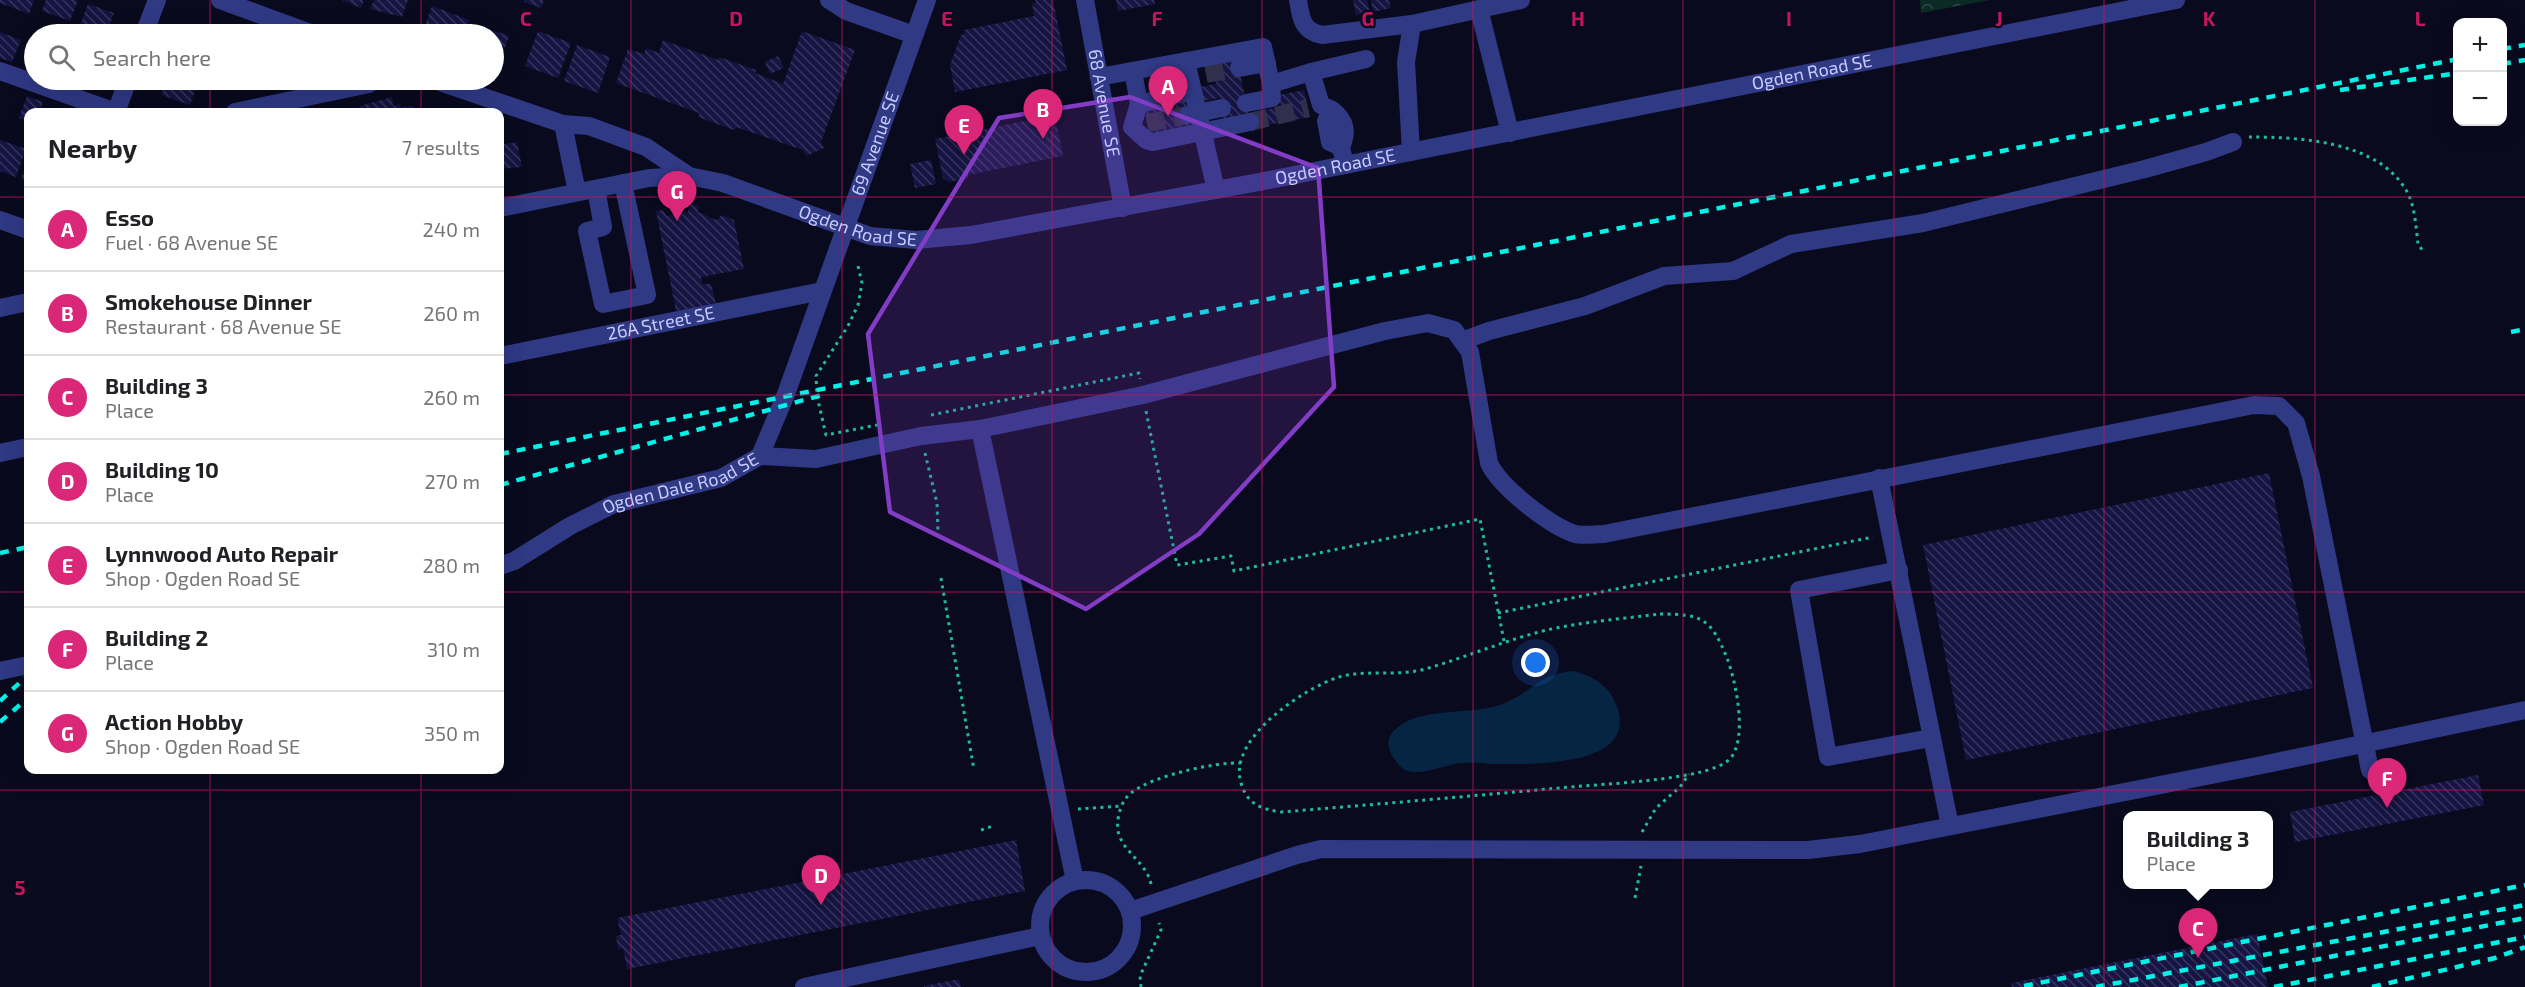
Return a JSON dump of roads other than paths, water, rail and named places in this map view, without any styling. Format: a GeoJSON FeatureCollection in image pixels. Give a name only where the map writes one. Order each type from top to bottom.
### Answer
{"type":"FeatureCollection","features":[{"type":"Feature","properties":{"kind":"street"},"geometry":{"type":"LineString","coordinates":[[148,24],[157,0]]}},
{"type":"Feature","properties":{"kind":"street"},"geometry":{"type":"LineString","coordinates":[[220,0],[286,24]]}},
{"type":"Feature","properties":{"kind":"street"},"geometry":{"type":"LineString","coordinates":[[829,0],[846,11],[914,35]]}},
{"type":"Feature","properties":{"kind":"street","name":"69 Avenue SE"},"geometry":{"type":"LineString","coordinates":[[760,456],[786,394],[843,228],[927,0]]}},
{"type":"Feature","properties":{"kind":"street","name":"68 Avenue SE"},"geometry":{"type":"LineString","coordinates":[[1085,0],[1123,208]]}},
{"type":"Feature","properties":{"kind":"street"},"geometry":{"type":"LineString","coordinates":[[1298,0],[1303,24],[1312,33],[1322,35],[1412,24],[1521,0]]}},
{"type":"Feature","properties":{"kind":"street","name":"Ogden Road SE"},"geometry":{"type":"LineString","coordinates":[[504,207],[649,178],[689,176],[759,195],[843,228],[870,236],[894,239],[946,238],[1123,208],[1346,165],[2175,0]]}},
{"type":"Feature","properties":{"kind":"street"},"geometry":{"type":"LineString","coordinates":[[1479,9],[1510,133]]}},
{"type":"Feature","properties":{"kind":"street"},"geometry":{"type":"LineString","coordinates":[[1411,152],[1406,62],[1412,24]]}},
{"type":"Feature","properties":{"kind":"street"},"geometry":{"type":"LineString","coordinates":[[1139,104],[1193,76],[1263,47],[1272,91]]}},
{"type":"Feature","properties":{"kind":"street"},"geometry":{"type":"LineString","coordinates":[[1246,103],[1311,72],[1366,60]]}},
{"type":"Feature","properties":{"kind":"street"},"geometry":{"type":"LineString","coordinates":[[1239,68],[1267,63]]}},
{"type":"Feature","properties":{"kind":"street"},"geometry":{"type":"LineString","coordinates":[[0,71],[24,79]]}},
{"type":"Feature","properties":{"kind":"street"},"geometry":{"type":"LineString","coordinates":[[1133,71],[1139,104],[1139,125],[1146,140],[1153,142],[1203,134],[1250,122]]}},
{"type":"Feature","properties":{"kind":"street"},"geometry":{"type":"LineString","coordinates":[[1099,77],[1133,71],[1193,76]]}},
{"type":"Feature","properties":{"kind":"street"},"geometry":{"type":"LineString","coordinates":[[1311,72],[1320,108],[1342,118],[1346,137],[1341,147],[1346,165]]}},
{"type":"Feature","properties":{"kind":"street"},"geometry":{"type":"LineString","coordinates":[[1193,76],[1193,114],[1203,134],[1216,190]]}},
{"type":"Feature","properties":{"kind":"street"},"geometry":{"type":"LineString","coordinates":[[54,90],[105,108]]}},
{"type":"Feature","properties":{"kind":"street"},"geometry":{"type":"LineString","coordinates":[[118,108],[124,90]]}},
{"type":"Feature","properties":{"kind":"street"},"geometry":{"type":"LineString","coordinates":[[254,108],[340,90]]}},
{"type":"Feature","properties":{"kind":"street"},"geometry":{"type":"LineString","coordinates":[[463,90],[563,124],[589,126],[646,147],[689,176]]}},
{"type":"Feature","properties":{"kind":"street"},"geometry":{"type":"LineString","coordinates":[[1193,114],[1222,108]]}},
{"type":"Feature","properties":{"kind":"street"},"geometry":{"type":"LineString","coordinates":[[563,124],[577,192]]}},
{"type":"Feature","properties":{"kind":"street"},"geometry":{"type":"LineString","coordinates":[[1109,132],[1139,125]]}},
{"type":"Feature","properties":{"kind":"street"},"geometry":{"type":"LineString","coordinates":[[2233,142],[2145,169],[1923,223],[1791,244],[1733,271],[1664,276],[1585,306],[1489,331],[1462,341],[1470,352],[1489,463],[1495,476],[1537,511],[1576,534],[1604,534],[2254,405],[2279,406],[2296,423],[2311,476],[2370,770]]}},
{"type":"Feature","properties":{"kind":"street"},"geometry":{"type":"LineString","coordinates":[[623,183],[647,295],[603,304],[587,231],[631,221]]}},
{"type":"Feature","properties":{"kind":"street"},"geometry":{"type":"LineString","coordinates":[[596,189],[603,227]]}},
{"type":"Feature","properties":{"kind":"street"},"geometry":{"type":"LineString","coordinates":[[0,220],[24,229]]}},
{"type":"Feature","properties":{"kind":"street","name":"26A Street SE"},"geometry":{"type":"LineString","coordinates":[[504,355],[822,291]]}},
{"type":"Feature","properties":{"kind":"street"},"geometry":{"type":"LineString","coordinates":[[0,308],[24,303]]}},
{"type":"Feature","properties":{"kind":"street","name":"Ogden Dale Road SE"},"geometry":{"type":"LineString","coordinates":[[504,565],[514,561],[570,526],[614,504],[721,478],[760,456],[816,459],[921,436],[980,429],[1143,396],[1428,323],[1454,330],[1462,341]]}},
{"type":"Feature","properties":{"kind":"street"},"geometry":{"type":"LineString","coordinates":[[980,429],[1075,881]]}},
{"type":"Feature","properties":{"kind":"street"},"geometry":{"type":"LineString","coordinates":[[0,453],[24,448]]}},
{"type":"Feature","properties":{"kind":"street"},"geometry":{"type":"LineString","coordinates":[[1879,478],[1950,826]]}},
{"type":"Feature","properties":{"kind":"street"},"geometry":{"type":"LineString","coordinates":[[1899,570],[1799,590],[1828,757],[1931,738]]}},
{"type":"Feature","properties":{"kind":"street"},"geometry":{"type":"LineString","coordinates":[[0,671],[24,666]]}},
{"type":"Feature","properties":{"kind":"street"},"geometry":{"type":"LineString","coordinates":[[1130,911],[1321,849],[1808,850],[1860,844],[2525,710]]}},
{"type":"Feature","properties":{"kind":"street"},"geometry":{"type":"LineString","coordinates":[[1075,881],[1099,881],[1114,888],[1125,900],[1130,911],[1132,929],[1129,943],[1103,978],[1068,969],[1055,961],[1046,950],[1040,936],[1040,920],[1045,904],[1054,891],[1075,881]]}},
{"type":"Feature","properties":{"kind":"street"},"geometry":{"type":"LineString","coordinates":[[804,987],[1040,936]]}},
{"type":"Feature","properties":{"kind":"water"},"geometry":{"type":"Polygon","coordinates":[[[1574,671],[1588,676],[1606,688],[1617,707],[1619,727],[1612,742],[1596,752],[1575,759],[1552,762],[1463,763],[1411,772],[1401,767],[1389,750],[1388,743],[1392,733],[1402,724],[1415,718],[1495,706],[1515,698],[1543,679],[1574,671]]]}},
{"type":"Feature","properties":{"kind":"tunnel"},"geometry":{"type":"LineString","coordinates":[[1206,74],[1239,68]]}},
{"type":"Feature","properties":{"kind":"tunnel"},"geometry":{"type":"LineString","coordinates":[[1250,122],[1308,108]]}},
{"type":"Feature","properties":{"kind":"tunnel"},"geometry":{"type":"LineString","coordinates":[[1147,123],[1188,115]]}},
{"type":"Feature","properties":{"kind":"railway"},"geometry":{"type":"LineString","coordinates":[[2507,48],[2525,45]]}},
{"type":"Feature","properties":{"kind":"railway"},"geometry":{"type":"LineString","coordinates":[[504,453],[2453,60]]}},
{"type":"Feature","properties":{"kind":"railway"},"geometry":{"type":"LineString","coordinates":[[2507,63],[2525,60]]}},
{"type":"Feature","properties":{"kind":"railway"},"geometry":{"type":"LineString","coordinates":[[2340,90],[2453,74]]}},
{"type":"Feature","properties":{"kind":"railway"},"geometry":{"type":"LineString","coordinates":[[2511,332],[2525,329]]}},
{"type":"Feature","properties":{"kind":"railway"},"geometry":{"type":"LineString","coordinates":[[504,484],[822,395]]}},
{"type":"Feature","properties":{"kind":"railway"},"geometry":{"type":"LineString","coordinates":[[0,553],[24,548]]}},
{"type":"Feature","properties":{"kind":"railway"},"geometry":{"type":"LineString","coordinates":[[0,701],[24,679]]}},
{"type":"Feature","properties":{"kind":"railway"},"geometry":{"type":"LineString","coordinates":[[0,722],[24,701]]}},
{"type":"Feature","properties":{"kind":"railway"},"geometry":{"type":"LineString","coordinates":[[2024,986],[2525,885]]}},
{"type":"Feature","properties":{"kind":"railway"},"geometry":{"type":"LineString","coordinates":[[2096,987],[2525,905]]}},
{"type":"Feature","properties":{"kind":"railway"},"geometry":{"type":"LineString","coordinates":[[2179,987],[2525,918]]}},
{"type":"Feature","properties":{"kind":"railway"},"geometry":{"type":"LineString","coordinates":[[2274,987],[2525,937]]}},
{"type":"Feature","properties":{"kind":"railway"},"geometry":{"type":"LineString","coordinates":[[2372,987],[2495,958],[2525,947]]}},
{"type":"Feature","properties":{"kind":"place","name":"Esso"},"geometry":{"type":"Point","coordinates":[1168,116]}},
{"type":"Feature","properties":{"kind":"place","name":"Smokehouse Dinner"},"geometry":{"type":"Point","coordinates":[1043,139]}},
{"type":"Feature","properties":{"kind":"place","name":"Lynnwood Auto Repair"},"geometry":{"type":"Point","coordinates":[964,155]}},
{"type":"Feature","properties":{"kind":"place","name":"Action Hobby"},"geometry":{"type":"Point","coordinates":[677,221]}},
{"type":"Feature","properties":{"kind":"place","name":"Building 2"},"geometry":{"type":"Point","coordinates":[2387,808]}},
{"type":"Feature","properties":{"kind":"place","name":"Building 10"},"geometry":{"type":"Point","coordinates":[821,905]}},
{"type":"Feature","properties":{"kind":"place","name":"Building 3"},"geometry":{"type":"Point","coordinates":[2198,958]}}]}
